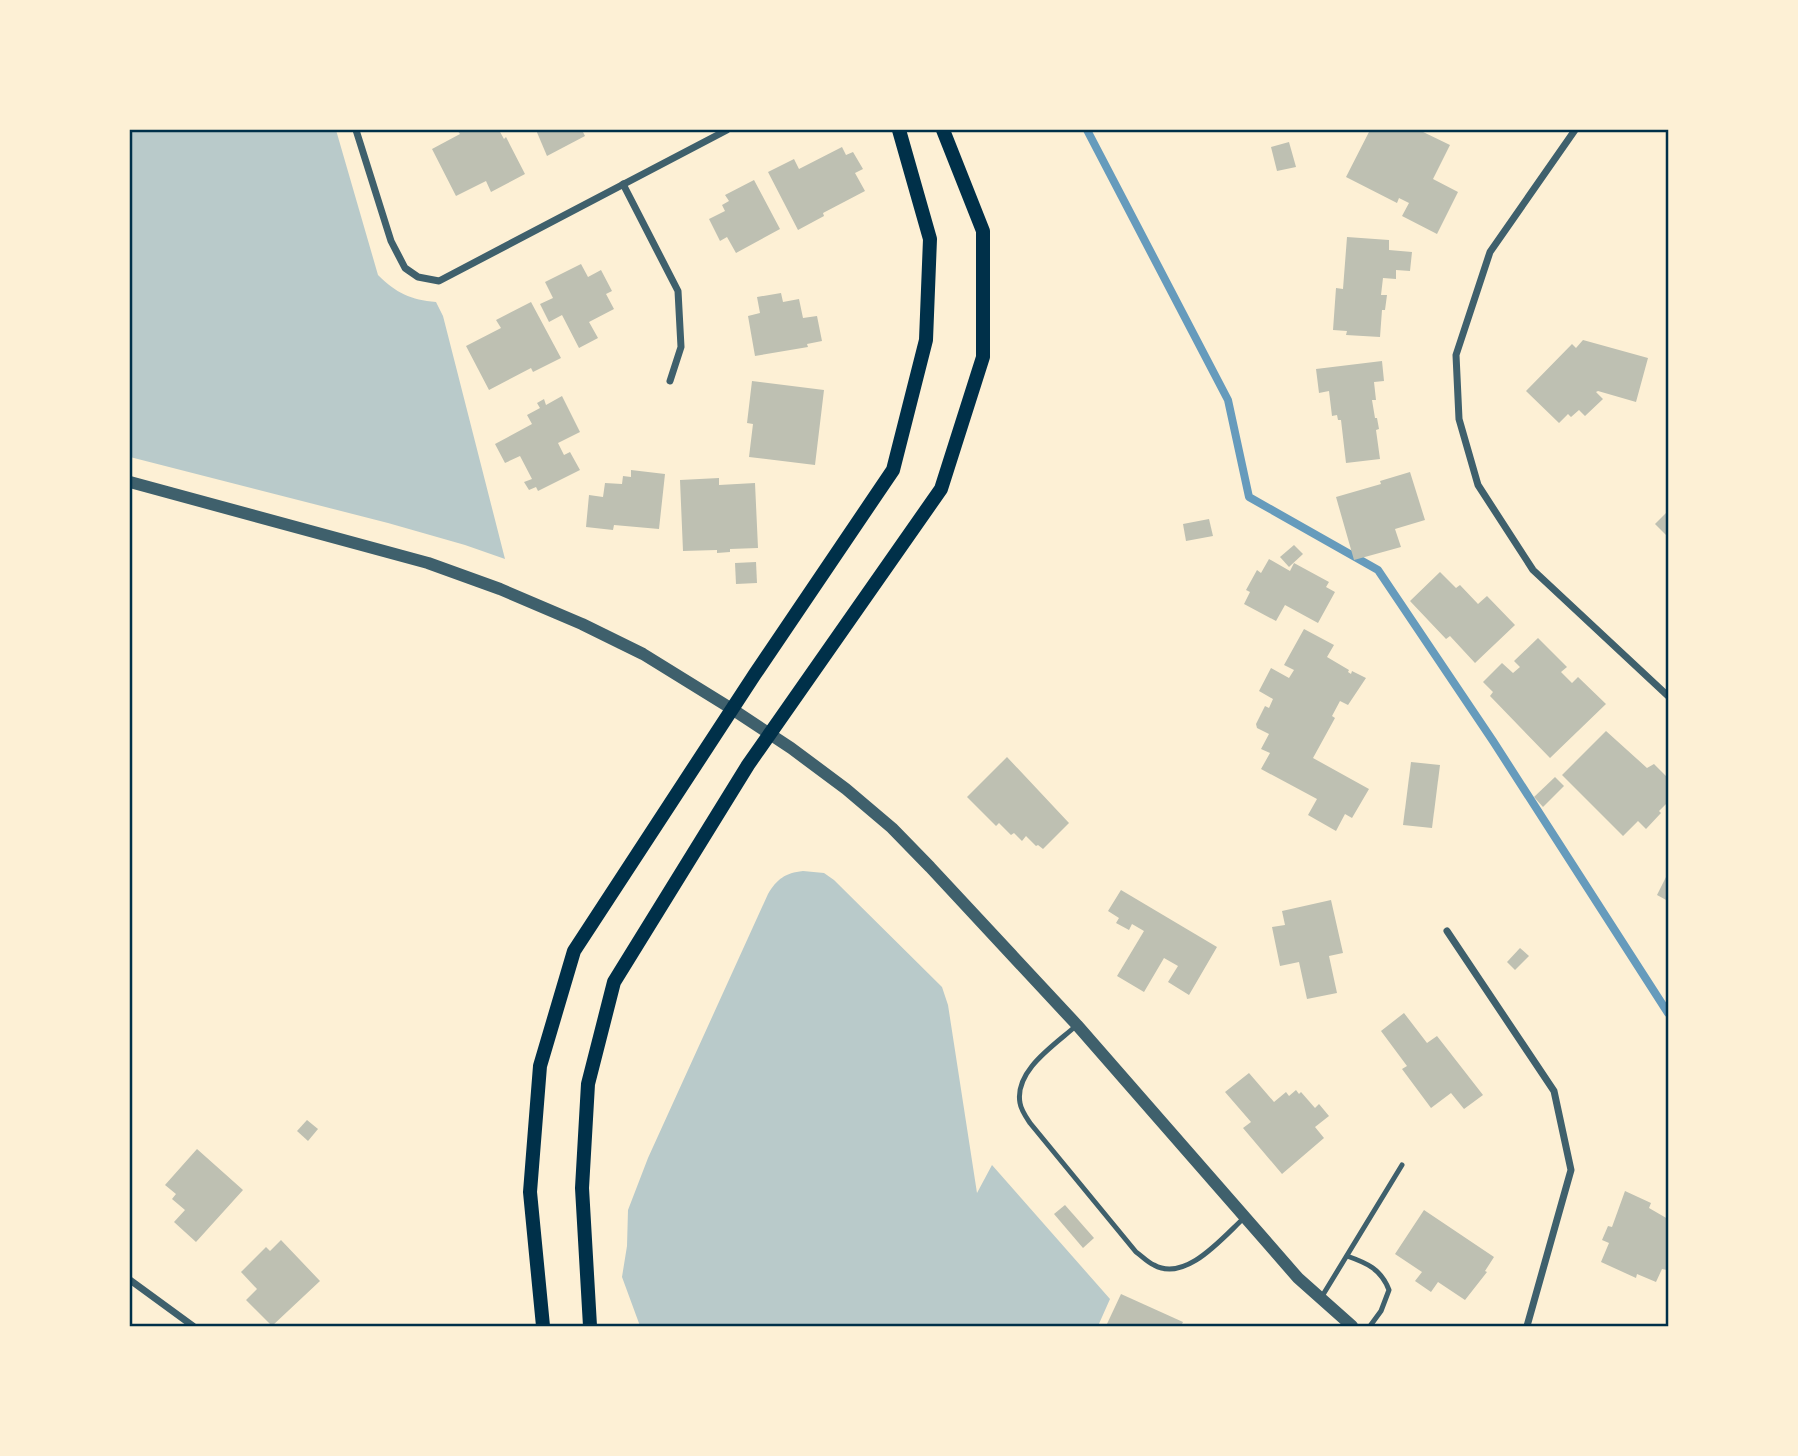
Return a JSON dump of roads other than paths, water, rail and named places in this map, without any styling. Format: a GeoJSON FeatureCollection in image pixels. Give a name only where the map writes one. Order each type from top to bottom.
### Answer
{"type":"FeatureCollection","features":[{"type":"Feature","properties":{"kind":"main road"},"geometry":{"type":"LineString","coordinates":[[543,1326],[530,1192],[540,1066],[574,951],[893,470],[926,340],[930,240],[899,130]]}},
{"type":"Feature","properties":{"kind":"main road"},"geometry":{"type":"LineString","coordinates":[[590,1326],[582,1188],[588,1084],[614,982],[769,733],[940,489],[983,357],[983,231],[943,130]]}},
{"type":"Feature","properties":{"kind":"street"},"geometry":{"type":"LineString","coordinates":[[356,130],[391,241],[405,268],[418,277],[439,281],[727,130]]}},
{"type":"Feature","properties":{"kind":"street"},"geometry":{"type":"LineString","coordinates":[[1575,130],[1490,252],[1456,355],[1459,419],[1478,485],[1533,570],[1668,696]]}},
{"type":"Feature","properties":{"kind":"street"},"geometry":{"type":"LineString","coordinates":[[623,184],[678,291],[681,347],[670,381]]}},
{"type":"Feature","properties":{"kind":"street"},"geometry":{"type":"LineString","coordinates":[[130,482],[428,564],[500,589],[643,654],[769,733],[846,789],[897,833],[1077,1025],[1298,1278],[1352,1326]]}},
{"type":"Feature","properties":{"kind":"street"},"geometry":{"type":"LineString","coordinates":[[1447,931],[1554,1091],[1571,1170],[1527,1326]]}},
{"type":"Feature","properties":{"kind":"street"},"geometry":{"type":"LineString","coordinates":[[130,1280],[192,1326]]}},
{"type":"Feature","properties":{"kind":"lane"},"geometry":{"type":"LineString","coordinates":[[1077,1025],[1028,1071],[1021,1084],[1020,1104],[1030,1123],[1136,1252],[1155,1267],[1176,1269],[1193,1263],[1245,1217]]}},
{"type":"Feature","properties":{"kind":"lane"},"geometry":{"type":"LineString","coordinates":[[1321,1298],[1402,1165]]}},
{"type":"Feature","properties":{"kind":"lane"},"geometry":{"type":"LineString","coordinates":[[1347,1256],[1371,1266],[1383,1275],[1389,1290],[1381,1311],[1370,1326]]}},
{"type":"Feature","properties":{"kind":"waterway"},"geometry":{"type":"LineString","coordinates":[[1087,130],[1228,400],[1249,497],[1378,570],[1493,741],[1668,1013]]}}]}
